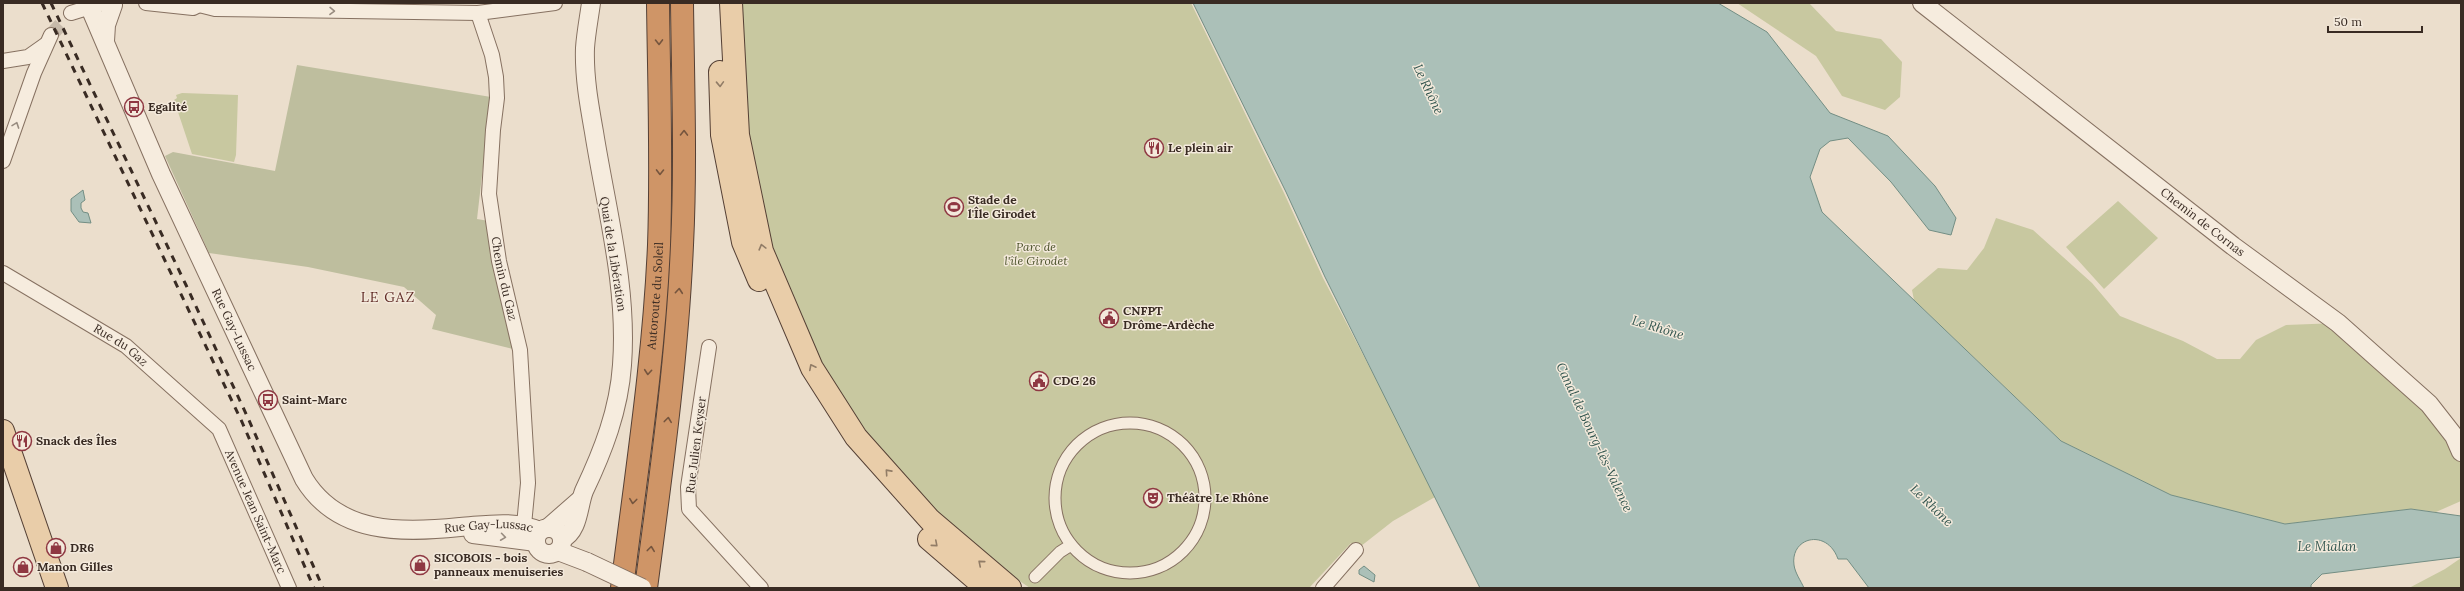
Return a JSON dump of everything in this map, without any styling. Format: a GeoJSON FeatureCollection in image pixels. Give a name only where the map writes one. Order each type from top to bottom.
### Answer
{"type":"FeatureCollection","features":[{"type":"Feature","properties":{"kind":"highway","name":"Autoroute du Soleil"},"geometry":{"type":"LineString","coordinates":[[622,588],[646,404],[659,246],[660,126],[658,3]]}},
{"type":"Feature","properties":{"kind":"highway","name":"Autoroute du Soleil"},"geometry":{"type":"LineString","coordinates":[[646,588],[670,407],[682,245],[684,126],[682,3]]}},
{"type":"Feature","properties":{"kind":"main road"},"geometry":{"type":"LineString","coordinates":[[717,3],[722,135],[742,242],[798,374],[852,454],[928,538],[986,588]]}},
{"type":"Feature","properties":{"kind":"main road"},"geometry":{"type":"LineString","coordinates":[[731,3],[738,136],[762,251],[812,368],[856,436],[930,520],[1010,588]]}},
{"type":"Feature","properties":{"kind":"main road"},"geometry":{"type":"LineString","coordinates":[[3,431],[57,588]]}},
{"type":"Feature","properties":{"kind":"main road"},"geometry":{"type":"LineString","coordinates":[[3,467],[43,588]]}},
{"type":"Feature","properties":{"kind":"street"},"geometry":{"type":"LineString","coordinates":[[146,3],[193,8],[200,4],[215,9],[478,13],[555,3]]}},
{"type":"Feature","properties":{"kind":"street","name":"Quai de la Libération"},"geometry":{"type":"LineString","coordinates":[[561,544],[574,527],[580,500],[602,451],[611,426],[618,395],[622,358],[621,294],[587,90],[585,48],[591,3]]}},
{"type":"Feature","properties":{"kind":"street","name":"Chemin de Cornas"},"geometry":{"type":"LineString","coordinates":[[1924,5],[2227,241],[2338,323],[2429,404],[2454,436],[2461,452]]}},
{"type":"Feature","properties":{"kind":"street","name":"Rue Gay-Lussac"},"geometry":{"type":"LineString","coordinates":[[91,7],[161,174],[304,479],[314,495],[337,514],[357,522],[379,528],[437,529],[504,523],[537,531]]}},
{"type":"Feature","properties":{"kind":"street","name":"Chemin du Gaz"},"geometry":{"type":"LineString","coordinates":[[478,13],[492,54],[496,77],[497,98],[493,130],[489,194],[498,261],[520,350],[528,483],[537,531]]}},
{"type":"Feature","properties":{"kind":"street"},"geometry":{"type":"LineString","coordinates":[[3,61],[28,57],[48,40],[34,73],[3,161]]}},
{"type":"Feature","properties":{"kind":"street"},"geometry":{"type":"LineString","coordinates":[[28,57],[34,73]]}},
{"type":"Feature","properties":{"kind":"street","name":"Rue du Gaz"},"geometry":{"type":"LineString","coordinates":[[3,273],[126,346],[219,429],[223,436]]}},
{"type":"Feature","properties":{"kind":"street","name":"Rue Julien Keyser"},"geometry":{"type":"LineString","coordinates":[[709,347],[688,487],[690,509],[761,588]]}},
{"type":"Feature","properties":{"kind":"street"},"geometry":{"type":"LineString","coordinates":[[1122,423],[1140,423],[1158,428],[1178,439],[1194,457],[1204,478],[1206,503],[1200,527],[1187,549],[1167,564],[1147,572],[1126,573],[1105,569],[1086,559],[1071,545],[1062,530],[1057,515],[1055,498],[1057,480],[1075,446],[1089,435],[1105,427],[1122,423]]}},
{"type":"Feature","properties":{"kind":"street","name":"Avenue Jean Saint-Marc"},"geometry":{"type":"LineString","coordinates":[[223,436],[289,588]]}},
{"type":"Feature","properties":{"kind":"street","name":"Quai de la Libération"},"geometry":{"type":"LineString","coordinates":[[537,531],[580,500]]}},
{"type":"Feature","properties":{"kind":"street"},"geometry":{"type":"LineString","coordinates":[[561,544],[551,554],[544,553],[538,548],[537,531],[555,529],[561,544],[584,560],[642,588]]}},
{"type":"Feature","properties":{"kind":"street"},"geometry":{"type":"LineString","coordinates":[[1035,578],[1060,552],[1071,545]]}},
{"type":"Feature","properties":{"kind":"street"},"geometry":{"type":"LineString","coordinates":[[1323,588],[1356,550]]}},
{"type":"Feature","properties":{"kind":"green space","name":"Parc de l'île Girodet"},"geometry":{"type":"Polygon","coordinates":[[[731,3],[1191,3],[1284,193],[1323,278],[1435,497],[1393,521],[1356,550],[1351,543],[1309,588],[1030,588],[930,520],[856,437],[762,251],[731,3]]]}},
{"type":"Feature","properties":{"kind":"green space"},"geometry":{"type":"Polygon","coordinates":[[[1737,3],[1809,3],[1836,31],[1881,39],[1902,62],[1900,97],[1885,110],[1842,96],[1816,56],[1737,3]]]}},
{"type":"Feature","properties":{"kind":"green space"},"geometry":{"type":"Polygon","coordinates":[[[297,65],[491,97],[477,219],[489,221],[517,350],[432,329],[436,315],[404,287],[308,267],[209,253],[165,156],[173,152],[275,171],[297,65]]]}},
{"type":"Feature","properties":{"kind":"green space"},"geometry":{"type":"Polygon","coordinates":[[[182,93],[238,95],[236,155],[234,162],[192,154],[174,100],[177,98],[176,95],[182,93]]]}},
{"type":"Feature","properties":{"kind":"green space"},"geometry":{"type":"Polygon","coordinates":[[[2118,201],[2158,238],[2104,289],[2066,247],[2118,201]]]}},
{"type":"Feature","properties":{"kind":"green space"},"geometry":{"type":"Polygon","coordinates":[[[1996,218],[2033,230],[2092,283],[2120,316],[2183,341],[2217,359],[2240,359],[2256,340],[2286,325],[2338,323],[2408,384],[2461,452],[2461,501],[2436,512],[2411,509],[2285,524],[2171,495],[2061,441],[1914,300],[1912,290],[1938,268],[1967,270],[1984,248],[1996,218]]]}},
{"type":"Feature","properties":{"kind":"green space"},"geometry":{"type":"Polygon","coordinates":[[[2461,558],[2461,588],[2409,588],[2445,569],[2461,558]]]}},
{"type":"Feature","properties":{"kind":"water"},"geometry":{"type":"Polygon","coordinates":[[[1193,3],[1718,3],[1767,32],[1830,113],[1888,136],[1935,186],[1956,218],[1951,235],[1929,230],[1891,182],[1848,138],[1830,141],[1820,149],[1810,177],[1822,212],[2061,441],[2171,495],[2285,524],[2411,509],[2461,516],[2461,557],[2322,574],[2311,585],[2311,588],[1869,588],[1847,559],[1838,559],[1833,549],[1826,543],[1818,540],[1810,540],[1803,543],[1794,555],[1794,565],[1804,588],[1480,588],[1325,277],[1286,192],[1193,3]]]}},
{"type":"Feature","properties":{"kind":"water"},"geometry":{"type":"Polygon","coordinates":[[[83,190],[85,200],[81,203],[81,208],[83,212],[88,213],[91,223],[79,222],[71,211],[71,199],[83,190]]]}},
{"type":"Feature","properties":{"kind":"water"},"geometry":{"type":"Polygon","coordinates":[[[1364,566],[1375,575],[1374,582],[1359,574],[1359,570],[1364,566]]]}},
{"type":"Feature","properties":{"kind":"tunnel"},"geometry":{"type":"LineString","coordinates":[[51,35],[63,22]]}},
{"type":"Feature","properties":{"kind":"railway"},"geometry":{"type":"LineString","coordinates":[[42,3],[242,422],[314,588]]}},
{"type":"Feature","properties":{"kind":"railway"},"geometry":{"type":"LineString","coordinates":[[51,3],[248,418],[323,588]]}},
{"type":"Feature","properties":{"kind":"place","name":"Egalité"},"geometry":{"type":"Point","coordinates":[134,107]}},
{"type":"Feature","properties":{"kind":"place","name":"Le plein air"},"geometry":{"type":"Point","coordinates":[1154,148]}},
{"type":"Feature","properties":{"kind":"place","name":"Stade de l'Île Girodet"},"geometry":{"type":"Point","coordinates":[954,207]}},
{"type":"Feature","properties":{"kind":"place","name":"CNFPT Drôme-Ardèche"},"geometry":{"type":"Point","coordinates":[1109,318]}},
{"type":"Feature","properties":{"kind":"place","name":"CDG 26"},"geometry":{"type":"Point","coordinates":[1039,381]}},
{"type":"Feature","properties":{"kind":"place","name":"Saint-Marc"},"geometry":{"type":"Point","coordinates":[268,400]}},
{"type":"Feature","properties":{"kind":"place","name":"Snack des Îles"},"geometry":{"type":"Point","coordinates":[22,441]}},
{"type":"Feature","properties":{"kind":"place","name":"Théâtre Le Rhône"},"geometry":{"type":"Point","coordinates":[1153,498]}},
{"type":"Feature","properties":{"kind":"place","name":"DR6"},"geometry":{"type":"Point","coordinates":[56,548]}},
{"type":"Feature","properties":{"kind":"place","name":"SICOBOIS - bois panneaux menuiseries"},"geometry":{"type":"Point","coordinates":[420,565]}},
{"type":"Feature","properties":{"kind":"place","name":"Manon Gilles"},"geometry":{"type":"Point","coordinates":[23,567]}},
{"type":"Feature","properties":{"kind":"district","name":"LE GAZ"},"geometry":{"type":"Point","coordinates":[388,297]}},
{"type":"Feature","properties":{"kind":"water label","name":"Le Rhône"},"geometry":{"type":"Point","coordinates":[1429,89]}},
{"type":"Feature","properties":{"kind":"water label","name":"Le Rhône"},"geometry":{"type":"Point","coordinates":[1658,327]}},
{"type":"Feature","properties":{"kind":"water label","name":"Canal de Bourg-lès-Valence"},"geometry":{"type":"Point","coordinates":[1595,437]}},
{"type":"Feature","properties":{"kind":"water label","name":"Le Rhône"},"geometry":{"type":"Point","coordinates":[1932,505]}},
{"type":"Feature","properties":{"kind":"water label","name":"Le Mialan"},"geometry":{"type":"Point","coordinates":[2327,546]}}]}
